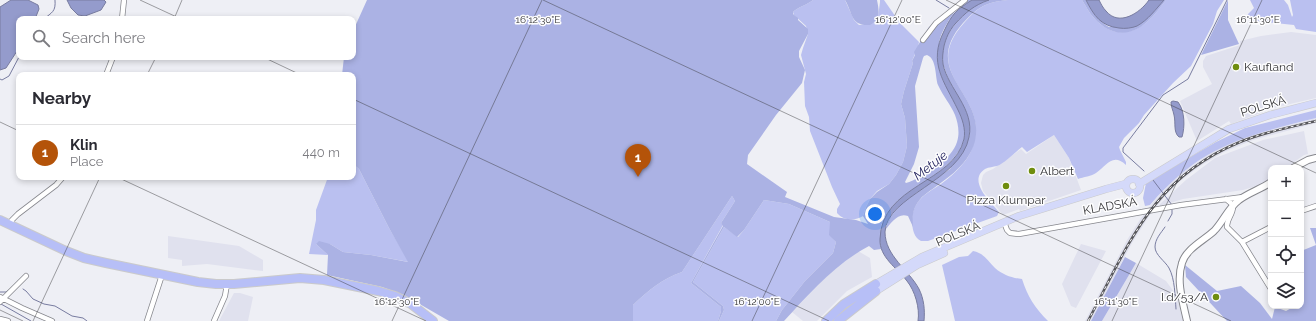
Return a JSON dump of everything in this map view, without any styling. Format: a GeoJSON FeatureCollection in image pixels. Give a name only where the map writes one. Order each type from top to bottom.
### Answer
{"type":"FeatureCollection","features":[{"type":"Feature","properties":{"kind":"highway"},"geometry":{"type":"LineString","coordinates":[[0,220],[84,258],[204,283],[227,284],[300,278],[324,280],[395,296],[411,304],[432,321]]}},
{"type":"Feature","properties":{"kind":"highway"},"geometry":{"type":"LineString","coordinates":[[826,321],[840,307],[859,299],[876,288]]}},
{"type":"Feature","properties":{"kind":"highway"},"geometry":{"type":"LineString","coordinates":[[838,321],[859,299]]}},
{"type":"Feature","properties":{"kind":"main road","name":"POLSKÁ"},"geometry":{"type":"LineString","coordinates":[[1138,182],[1238,125],[1316,103]]}},
{"type":"Feature","properties":{"kind":"main road"},"geometry":{"type":"LineString","coordinates":[[1299,165],[1316,158]]}},
{"type":"Feature","properties":{"kind":"main road"},"geometry":{"type":"LineString","coordinates":[[1130,179],[1138,182],[1139,189],[1136,193],[1128,192],[1126,186],[1130,179]]}},
{"type":"Feature","properties":{"kind":"main road","name":"KLADSKÁ"},"geometry":{"type":"LineString","coordinates":[[1187,321],[1180,280],[1182,261],[1191,249],[1213,232],[1233,205],[1268,184]]}},
{"type":"Feature","properties":{"kind":"main road","name":"POLSKÁ"},"geometry":{"type":"LineString","coordinates":[[876,288],[891,277],[923,259],[1005,224],[1053,206],[1106,189],[1126,186]]}},
{"type":"Feature","properties":{"kind":"street"},"geometry":{"type":"LineString","coordinates":[[122,16],[124,0]]}},
{"type":"Feature","properties":{"kind":"street"},"geometry":{"type":"LineString","coordinates":[[923,40],[940,19],[965,0]]}},
{"type":"Feature","properties":{"kind":"street"},"geometry":{"type":"LineString","coordinates":[[107,72],[112,60]]}},
{"type":"Feature","properties":{"kind":"street"},"geometry":{"type":"LineString","coordinates":[[10,225],[12,220],[18,214],[60,180]]}},
{"type":"Feature","properties":{"kind":"street","name":"KLADSKÁ"},"geometry":{"type":"LineString","coordinates":[[1005,224],[1010,233],[1019,234],[1226,198],[1245,197]]}},
{"type":"Feature","properties":{"kind":"street"},"geometry":{"type":"LineString","coordinates":[[1226,198],[1233,205],[1234,210],[1226,225],[1242,242],[1268,284]]}},
{"type":"Feature","properties":{"kind":"street"},"geometry":{"type":"LineString","coordinates":[[1304,210],[1316,206]]}},
{"type":"Feature","properties":{"kind":"street"},"geometry":{"type":"LineString","coordinates":[[1242,242],[1268,229]]}},
{"type":"Feature","properties":{"kind":"street"},"geometry":{"type":"LineString","coordinates":[[147,321],[162,275]]}},
{"type":"Feature","properties":{"kind":"street"},"geometry":{"type":"LineString","coordinates":[[26,276],[1,299],[52,321]]}},
{"type":"Feature","properties":{"kind":"street"},"geometry":{"type":"LineString","coordinates":[[214,321],[225,296],[227,284]]}},
{"type":"Feature","properties":{"kind":"street"},"geometry":{"type":"LineString","coordinates":[[0,319],[8,321]]}},
{"type":"Feature","properties":{"kind":"shaded area"},"geometry":{"type":"Polygon","coordinates":[[[11,0],[28,0],[38,5],[39,9],[36,16],[16,16],[16,53],[6,68],[0,70],[0,7],[11,0]]]}},
{"type":"Feature","properties":{"kind":"shaded area"},"geometry":{"type":"Polygon","coordinates":[[[67,0],[104,0],[106,2],[101,10],[85,16],[78,15],[71,8],[67,0]]]}},
{"type":"Feature","properties":{"kind":"shaded area"},"geometry":{"type":"Polygon","coordinates":[[[367,0],[813,0],[793,12],[798,20],[808,29],[808,34],[799,51],[799,57],[805,70],[802,83],[776,115],[748,155],[747,164],[787,192],[785,197],[834,217],[856,220],[868,224],[863,216],[870,199],[889,184],[903,162],[907,146],[905,118],[901,104],[913,63],[912,61],[915,55],[914,52],[929,27],[967,0],[972,0],[959,8],[953,14],[943,31],[939,43],[940,73],[964,123],[964,139],[956,155],[944,167],[899,200],[888,213],[881,229],[881,249],[874,250],[869,246],[845,261],[803,300],[784,321],[776,321],[782,310],[805,281],[833,253],[836,242],[829,235],[830,222],[789,204],[764,200],[744,230],[737,237],[724,227],[693,282],[723,306],[724,310],[718,321],[721,307],[691,283],[723,226],[721,223],[735,201],[732,196],[682,272],[668,278],[656,286],[633,305],[633,321],[449,321],[404,295],[382,287],[327,275],[328,255],[316,244],[319,241],[330,244],[343,252],[371,255],[408,262],[359,169],[356,166],[356,72],[342,72],[344,60],[356,60],[356,24],[367,0]],[[927,55],[924,56],[915,86],[919,147],[914,164],[905,182],[906,183],[920,177],[936,167],[949,155],[958,139],[956,118],[938,85],[933,60],[927,55]]]}},
{"type":"Feature","properties":{"kind":"shaded area"},"geometry":{"type":"Polygon","coordinates":[[[813,0],[845,0],[854,20],[859,25],[874,23],[878,17],[880,0],[884,0],[900,23],[919,42],[912,61],[913,63],[901,104],[905,118],[907,146],[903,162],[889,184],[877,191],[870,199],[863,216],[857,219],[846,219],[837,213],[837,209],[840,204],[810,131],[809,117],[805,106],[804,82],[806,74],[801,55],[808,34],[806,26],[794,15],[793,12],[813,0]]]}},
{"type":"Feature","properties":{"kind":"shaded area"},"geometry":{"type":"Polygon","coordinates":[[[845,0],[877,0],[879,11],[878,18],[870,25],[864,25],[855,21],[845,0]]]}},
{"type":"Feature","properties":{"kind":"shaded area"},"geometry":{"type":"Polygon","coordinates":[[[972,0],[989,0],[970,10],[955,24],[949,32],[946,40],[943,57],[943,64],[946,73],[965,108],[968,117],[970,127],[969,137],[963,152],[953,165],[897,208],[889,219],[885,232],[886,241],[893,256],[915,282],[921,293],[924,305],[924,321],[918,321],[918,305],[912,290],[907,281],[889,262],[882,251],[880,239],[883,221],[892,207],[904,195],[947,166],[958,154],[964,139],[964,128],[958,110],[943,81],[937,53],[939,42],[950,20],[958,10],[972,0]]]}},
{"type":"Feature","properties":{"kind":"shaded area"},"geometry":{"type":"Polygon","coordinates":[[[989,0],[1008,0],[994,2],[983,6],[968,18],[951,40],[948,56],[950,70],[972,109],[976,124],[975,141],[972,151],[967,159],[953,173],[922,197],[914,211],[913,227],[908,216],[904,215],[892,221],[885,230],[890,217],[901,204],[950,169],[970,135],[965,110],[948,78],[943,64],[942,53],[946,38],[952,28],[966,12],[979,3],[989,0]]]}},
{"type":"Feature","properties":{"kind":"shaded area"},"geometry":{"type":"Polygon","coordinates":[[[1008,0],[1082,0],[1100,24],[1113,31],[1127,32],[1134,30],[1148,21],[1166,0],[1224,0],[1217,11],[1213,24],[1191,66],[1173,83],[1144,115],[1139,123],[1124,138],[1119,147],[1126,165],[1121,161],[1113,160],[1094,174],[1078,179],[1069,158],[1054,135],[1027,152],[1022,147],[997,166],[985,169],[980,174],[978,179],[979,185],[986,197],[999,212],[997,216],[928,241],[921,241],[914,234],[912,223],[914,209],[924,195],[959,169],[969,155],[974,142],[976,125],[972,110],[951,70],[948,56],[952,41],[964,23],[978,9],[994,2],[1008,0]]]}},
{"type":"Feature","properties":{"kind":"shaded area"},"geometry":{"type":"Polygon","coordinates":[[[1082,0],[1086,0],[1098,19],[1109,27],[1149,16],[1164,0],[1166,0],[1148,21],[1134,30],[1120,33],[1100,24],[1082,0]]]}},
{"type":"Feature","properties":{"kind":"shaded area"},"geometry":{"type":"Polygon","coordinates":[[[1086,0],[1099,0],[1104,9],[1111,16],[1123,18],[1135,13],[1149,0],[1164,0],[1141,24],[1124,28],[1107,25],[1095,15],[1086,0]]]}},
{"type":"Feature","properties":{"kind":"shaded area"},"geometry":{"type":"Polygon","coordinates":[[[1228,0],[1228,20],[1239,44],[1201,55],[1228,0]]]}},
{"type":"Feature","properties":{"kind":"shaded area"},"geometry":{"type":"Polygon","coordinates":[[[1250,0],[1284,0],[1288,5],[1292,17],[1293,15],[1290,0],[1316,0],[1316,32],[1296,29],[1294,25],[1248,20],[1248,14],[1254,8],[1250,0]]]}},
{"type":"Feature","properties":{"kind":"shaded area"},"geometry":{"type":"Polygon","coordinates":[[[1291,32],[1316,35],[1316,98],[1277,107],[1231,124],[1229,121],[1197,141],[1180,101],[1212,84],[1203,67],[1203,61],[1206,56],[1240,45],[1240,41],[1261,36],[1291,32]]]}},
{"type":"Feature","properties":{"kind":"shaded area"},"geometry":{"type":"Polygon","coordinates":[[[1173,101],[1178,102],[1183,114],[1184,129],[1182,137],[1177,135],[1175,130],[1175,118],[1171,104],[1173,101]]]}},
{"type":"Feature","properties":{"kind":"shaded area"},"geometry":{"type":"Polygon","coordinates":[[[1316,110],[1316,118],[1245,138],[1206,156],[1187,169],[1150,205],[1145,206],[1143,198],[1146,183],[1216,142],[1245,128],[1316,110]]]}},
{"type":"Feature","properties":{"kind":"shaded area"},"geometry":{"type":"Polygon","coordinates":[[[1316,118],[1316,123],[1253,140],[1224,152],[1200,166],[1180,181],[1151,213],[1132,243],[1091,321],[1085,321],[1127,240],[1154,201],[1176,177],[1209,154],[1232,142],[1251,135],[1316,118]]]}},
{"type":"Feature","properties":{"kind":"shaded area"},"geometry":{"type":"Polygon","coordinates":[[[1304,131],[1308,154],[1304,155],[1290,165],[1268,165],[1268,180],[1260,185],[1243,190],[1183,199],[1160,206],[1160,204],[1186,180],[1215,158],[1263,140],[1304,131]]]}},
{"type":"Feature","properties":{"kind":"shaded area"},"geometry":{"type":"Polygon","coordinates":[[[1054,135],[1069,158],[1081,190],[1020,211],[1019,209],[1003,215],[983,191],[981,183],[983,175],[1021,149],[1026,154],[1054,135]]]}},
{"type":"Feature","properties":{"kind":"shaded area"},"geometry":{"type":"Polygon","coordinates":[[[356,166],[359,169],[389,228],[409,262],[371,255],[343,252],[330,244],[316,244],[328,255],[309,254],[316,220],[316,210],[327,180],[356,180],[356,166]]]}},
{"type":"Feature","properties":{"kind":"shaded area"},"geometry":{"type":"Polygon","coordinates":[[[732,196],[735,201],[721,223],[723,225],[691,283],[721,307],[718,321],[633,321],[633,305],[656,286],[668,278],[682,272],[732,196]]]}},
{"type":"Feature","properties":{"kind":"shaded area"},"geometry":{"type":"Polygon","coordinates":[[[764,200],[789,204],[830,222],[830,235],[836,242],[833,253],[805,281],[782,310],[776,321],[719,321],[724,310],[723,306],[693,282],[724,227],[738,237],[764,200]]]}},
{"type":"Feature","properties":{"kind":"shaded area"},"geometry":{"type":"Polygon","coordinates":[[[1310,228],[1316,228],[1316,245],[1310,228]]]}},
{"type":"Feature","properties":{"kind":"shaded area"},"geometry":{"type":"Polygon","coordinates":[[[168,236],[239,246],[263,260],[263,271],[207,264],[182,266],[182,260],[168,258],[168,236]]]}},
{"type":"Feature","properties":{"kind":"shaded area"},"geometry":{"type":"Polygon","coordinates":[[[1081,244],[1106,251],[1076,308],[1071,306],[1062,284],[1081,244]]]}},
{"type":"Feature","properties":{"kind":"shaded area"},"geometry":{"type":"Polygon","coordinates":[[[1316,245],[1316,321],[1227,321],[1186,277],[1185,265],[1217,291],[1241,286],[1260,303],[1272,319],[1274,309],[1286,311],[1290,309],[1304,309],[1304,250],[1316,245]]]}},
{"type":"Feature","properties":{"kind":"shaded area"},"geometry":{"type":"Polygon","coordinates":[[[858,251],[870,258],[872,277],[847,291],[817,321],[803,321],[792,312],[828,275],[858,251]]]}},
{"type":"Feature","properties":{"kind":"shaded area"},"geometry":{"type":"Polygon","coordinates":[[[973,251],[983,255],[1001,273],[1022,279],[1032,302],[1048,321],[955,321],[942,265],[959,257],[968,256],[973,251]]]}},
{"type":"Feature","properties":{"kind":"shaded area"},"geometry":{"type":"Polygon","coordinates":[[[1125,257],[1136,263],[1102,321],[1091,321],[1125,257]]]}},
{"type":"Feature","properties":{"kind":"shaded area"},"geometry":{"type":"Polygon","coordinates":[[[1136,263],[1166,281],[1177,296],[1183,321],[1102,321],[1136,263]]]}},
{"type":"Feature","properties":{"kind":"shaded area"},"geometry":{"type":"Polygon","coordinates":[[[234,293],[240,293],[253,297],[248,321],[219,321],[234,293]]]}},
{"type":"Feature","properties":{"kind":"waterway"},"geometry":{"type":"LineString","coordinates":[[48,16],[54,9],[55,0]]}},
{"type":"Feature","properties":{"kind":"waterway"},"geometry":{"type":"LineString","coordinates":[[936,0],[949,8]]}},
{"type":"Feature","properties":{"kind":"waterway"},"geometry":{"type":"LineString","coordinates":[[1144,171],[1123,152],[1123,148],[1163,95],[1188,79],[1227,0]]}},
{"type":"Feature","properties":{"kind":"waterway"},"geometry":{"type":"LineString","coordinates":[[0,79],[2,80],[9,76],[17,60]]}},
{"type":"Feature","properties":{"kind":"waterway"},"geometry":{"type":"LineString","coordinates":[[1153,180],[1172,205]]}},
{"type":"Feature","properties":{"kind":"waterway"},"geometry":{"type":"LineString","coordinates":[[1168,221],[1172,214],[1172,210]]}},
{"type":"Feature","properties":{"kind":"waterway"},"geometry":{"type":"LineString","coordinates":[[1165,227],[1157,239],[1155,250],[1171,272],[1176,309]]}},
{"type":"Feature","properties":{"kind":"waterway"},"geometry":{"type":"LineString","coordinates":[[23,289],[33,299],[44,304],[55,306],[72,316],[83,318],[87,321]]}},
{"type":"Feature","properties":{"kind":"waterway"},"geometry":{"type":"LineString","coordinates":[[0,292],[6,292],[9,290]]}},
{"type":"Feature","properties":{"kind":"waterway"},"geometry":{"type":"LineString","coordinates":[[1,304],[31,321]]}},
{"type":"Feature","properties":{"kind":"railway"},"geometry":{"type":"LineString","coordinates":[[1088,321],[1131,240],[1146,216],[1164,194],[1185,174],[1210,157],[1249,138],[1316,121]]}},
{"type":"Feature","properties":{"kind":"place","name":"Kaufland"},"geometry":{"type":"Point","coordinates":[1236,67]}},
{"type":"Feature","properties":{"kind":"place","name":"Albert"},"geometry":{"type":"Point","coordinates":[1032,171]}},
{"type":"Feature","properties":{"kind":"place","name":"Klin"},"geometry":{"type":"Point","coordinates":[638,177]}},
{"type":"Feature","properties":{"kind":"place","name":"Pizza Klumpar"},"geometry":{"type":"Point","coordinates":[1006,186]}},
{"type":"Feature","properties":{"kind":"place","name":"I.d/53/A"},"geometry":{"type":"Point","coordinates":[1216,297]}},
{"type":"Feature","properties":{"kind":"water label","name":"Metuje"},"geometry":{"type":"Point","coordinates":[930,165]}}]}
